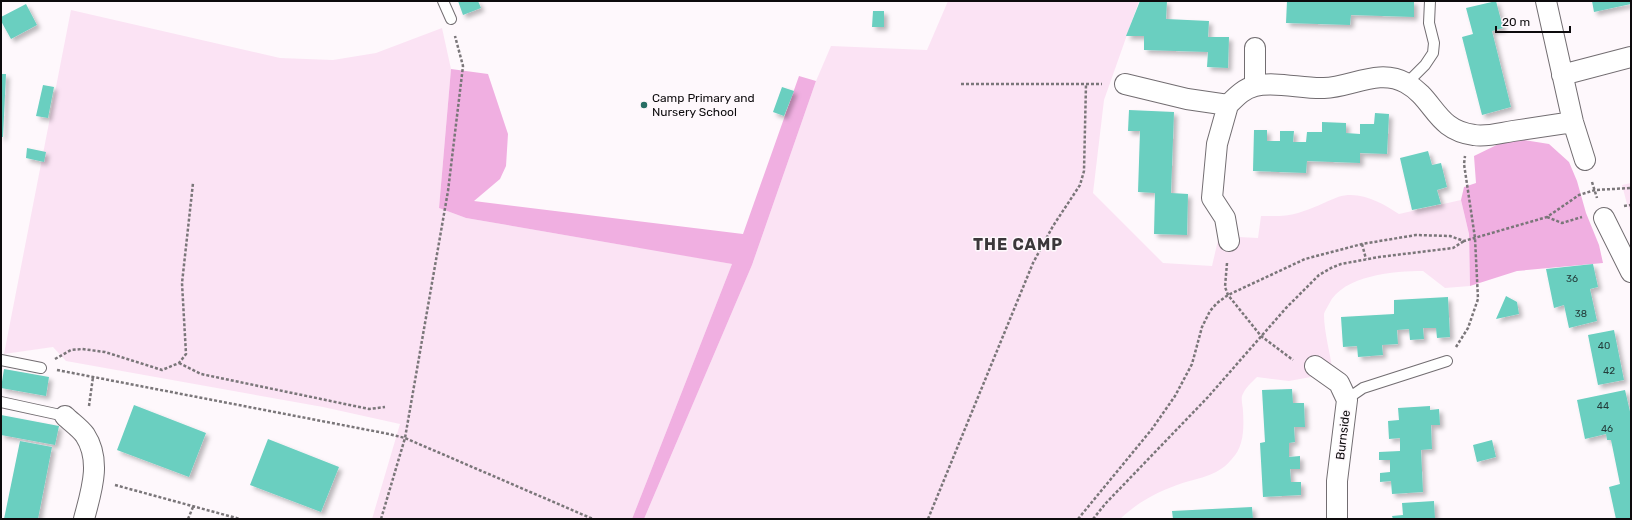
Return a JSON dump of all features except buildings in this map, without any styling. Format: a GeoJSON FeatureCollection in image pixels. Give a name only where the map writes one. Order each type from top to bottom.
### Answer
{"type":"FeatureCollection","features":[{"type":"Feature","properties":{"kind":"street"},"geometry":{"type":"LineString","coordinates":[[1546,1],[1573,122],[1585,160]]}},
{"type":"Feature","properties":{"kind":"street"},"geometry":{"type":"LineString","coordinates":[[1255,48],[1255,86]]}},
{"type":"Feature","properties":{"kind":"street"},"geometry":{"type":"LineString","coordinates":[[1562,76],[1631,57]]}},
{"type":"Feature","properties":{"kind":"street"},"geometry":{"type":"LineString","coordinates":[[1230,241],[1225,218],[1212,198],[1217,144],[1228,105],[1240,92],[1255,86],[1275,85],[1324,88],[1343,86],[1369,78],[1390,77],[1406,83],[1419,93],[1445,124],[1457,131],[1465,133],[1474,135],[1491,135],[1573,122]]}},
{"type":"Feature","properties":{"kind":"street"},"geometry":{"type":"LineString","coordinates":[[1125,84],[1187,99],[1228,105]]}},
{"type":"Feature","properties":{"kind":"street"},"geometry":{"type":"LineString","coordinates":[[1604,218],[1629,263]]}},
{"type":"Feature","properties":{"kind":"street","name":"Burnside"},"geometry":{"type":"LineString","coordinates":[[1315,366],[1339,383],[1347,399],[1337,481],[1338,519]]}},
{"type":"Feature","properties":{"kind":"street"},"geometry":{"type":"LineString","coordinates":[[65,416],[85,435],[94,458],[94,480],[84,519]]}},
{"type":"Feature","properties":{"kind":"lane"},"geometry":{"type":"LineString","coordinates":[[443,1],[451,19]]}},
{"type":"Feature","properties":{"kind":"lane"},"geometry":{"type":"LineString","coordinates":[[1406,83],[1425,65],[1433,53],[1434,43],[1429,24],[1430,1]]}},
{"type":"Feature","properties":{"kind":"lane"},"geometry":{"type":"LineString","coordinates":[[1,360],[41,368]]}},
{"type":"Feature","properties":{"kind":"lane"},"geometry":{"type":"LineString","coordinates":[[1347,399],[1363,388],[1447,361]]}},
{"type":"Feature","properties":{"kind":"lane"},"geometry":{"type":"LineString","coordinates":[[1,402],[65,416]]}},
{"type":"Feature","properties":{"kind":"path"},"geometry":{"type":"LineString","coordinates":[[381,519],[405,438],[448,191],[462,66],[451,19]]}},
{"type":"Feature","properties":{"kind":"path"},"geometry":{"type":"LineString","coordinates":[[961,84],[1125,84]]}},
{"type":"Feature","properties":{"kind":"path"},"geometry":{"type":"LineString","coordinates":[[928,519],[1033,263],[1052,226],[1080,185],[1084,171],[1086,84]]}},
{"type":"Feature","properties":{"kind":"path"},"geometry":{"type":"LineString","coordinates":[[1447,361],[1468,328],[1478,299],[1474,238],[1464,164],[1465,133]]}},
{"type":"Feature","properties":{"kind":"path"},"geometry":{"type":"LineString","coordinates":[[1585,160],[1604,218]]}},
{"type":"Feature","properties":{"kind":"path"},"geometry":{"type":"LineString","coordinates":[[71,350],[82,349],[105,352],[162,370],[179,363],[186,354],[182,283],[193,183]]}},
{"type":"Feature","properties":{"kind":"path"},"geometry":{"type":"LineString","coordinates":[[1093,519],[1106,503],[1208,397],[1286,308],[1319,275],[1330,268],[1366,259],[1453,248],[1464,241],[1547,217],[1579,195],[1595,190],[1631,188]]}},
{"type":"Feature","properties":{"kind":"path"},"geometry":{"type":"LineString","coordinates":[[1078,519],[1152,429],[1176,396],[1192,364],[1202,328],[1210,311],[1217,303],[1228,295],[1305,259],[1362,244],[1416,235],[1450,236],[1464,241]]}},
{"type":"Feature","properties":{"kind":"path"},"geometry":{"type":"LineString","coordinates":[[1230,241],[1225,287],[1228,295],[1261,336],[1293,360],[1315,366]]}},
{"type":"Feature","properties":{"kind":"path"},"geometry":{"type":"LineString","coordinates":[[1362,244],[1366,259]]}},
{"type":"Feature","properties":{"kind":"path"},"geometry":{"type":"LineString","coordinates":[[179,363],[201,374],[369,409],[385,407]]}},
{"type":"Feature","properties":{"kind":"path"},"geometry":{"type":"LineString","coordinates":[[41,368],[148,387],[405,438],[593,519]]}},
{"type":"Feature","properties":{"kind":"path"},"geometry":{"type":"LineString","coordinates":[[94,480],[240,519]]}},
{"type":"Feature","properties":{"kind":"path"},"geometry":{"type":"LineString","coordinates":[[188,519],[193,507]]}},
{"type":"Feature","properties":{"kind":"shaded area"},"geometry":{"type":"Polygon","coordinates":[[[948,1],[1139,1],[1104,100],[1093,193],[1163,263],[1212,266],[1219,236],[1258,238],[1261,216],[1289,215],[1308,210],[1346,195],[1362,196],[1378,202],[1399,214],[1461,200],[1469,234],[1470,286],[1445,288],[1423,271],[1385,274],[1358,281],[1346,287],[1336,294],[1324,314],[1325,329],[1333,373],[1289,381],[1257,377],[1246,388],[1242,396],[1243,424],[1241,444],[1231,460],[1213,474],[1161,491],[1140,503],[1120,519],[644,519],[752,265],[816,81],[831,46],[927,50],[948,1]]]}},
{"type":"Feature","properties":{"kind":"shaded area"},"geometry":{"type":"Polygon","coordinates":[[[71,10],[280,58],[333,60],[376,53],[442,28],[451,69],[439,208],[466,218],[732,264],[632,519],[372,519],[400,424],[323,407],[66,361],[53,347],[4,354],[71,10]]]}},
{"type":"Feature","properties":{"kind":"shaded area"},"geometry":{"type":"Polygon","coordinates":[[[451,69],[488,74],[508,134],[506,166],[500,179],[474,201],[743,234],[799,76],[816,81],[752,265],[644,519],[632,519],[732,264],[466,218],[439,208],[451,69]]]}},
{"type":"Feature","properties":{"kind":"shaded area"},"geometry":{"type":"Polygon","coordinates":[[[1511,138],[1549,144],[1569,162],[1577,181],[1586,213],[1599,245],[1603,263],[1517,271],[1470,286],[1469,234],[1461,200],[1464,187],[1476,183],[1474,156],[1511,138]]]}},
{"type":"Feature","properties":{"kind":"shaded area"},"geometry":{"type":"Polygon","coordinates":[[[1631,183],[1631,213],[1622,185],[1631,183]]]}},
{"type":"Feature","properties":{"kind":"place","name":"Camp Primary and Nursery School"},"geometry":{"type":"Point","coordinates":[644,105]}},
{"type":"Feature","properties":{"kind":"district","name":"THE CAMP"},"geometry":{"type":"Point","coordinates":[1018,244]}}]}
